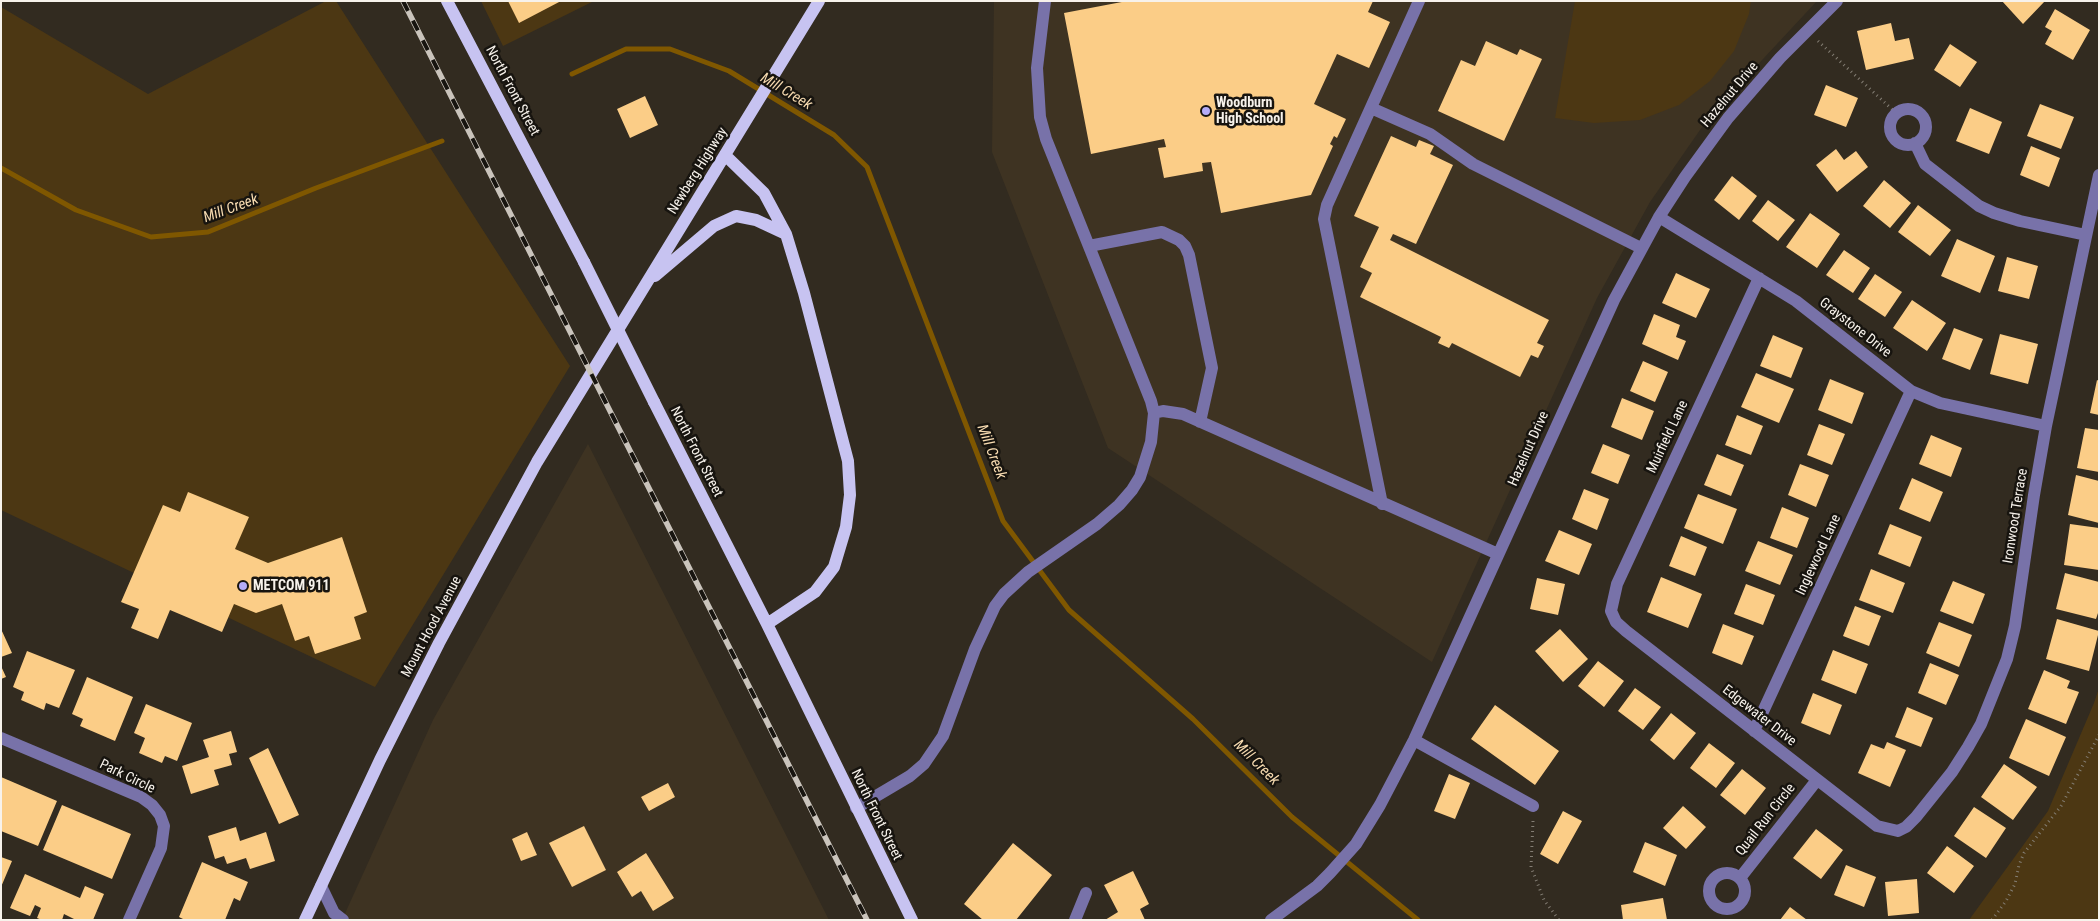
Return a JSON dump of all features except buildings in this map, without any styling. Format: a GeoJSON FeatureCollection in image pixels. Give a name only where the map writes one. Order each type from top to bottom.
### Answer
{"type":"FeatureCollection","features":[{"type":"Feature","properties":{"kind":"main road","name":"North Front Street"},"geometry":{"type":"LineString","coordinates":[[448,1],[584,262],[767,624],[912,920]]}},
{"type":"Feature","properties":{"kind":"main road","name":"Newberg Highway"},"geometry":{"type":"LineString","coordinates":[[601,356],[726,156],[819,1]]}},
{"type":"Feature","properties":{"kind":"main road"},"geometry":{"type":"LineString","coordinates":[[726,156],[764,193],[775,210],[786,234],[846,446],[850,495],[843,542],[830,576],[805,600],[767,624]]}},
{"type":"Feature","properties":{"kind":"main road"},"geometry":{"type":"LineString","coordinates":[[646,284],[699,238],[725,220],[736,216],[747,217],[786,234]]}},
{"type":"Feature","properties":{"kind":"main road","name":"Mount Hood Avenue"},"geometry":{"type":"LineString","coordinates":[[305,920],[380,760],[440,643],[538,462],[601,356]]}},
{"type":"Feature","properties":{"kind":"street"},"geometry":{"type":"LineString","coordinates":[[856,808],[910,776],[924,764],[943,736],[987,620],[1004,594],[1028,572],[1097,524],[1119,506],[1132,490],[1147,458],[1154,426],[1154,413],[1040,117],[1037,68],[1046,1]]}},
{"type":"Feature","properties":{"kind":"street"},"geometry":{"type":"LineString","coordinates":[[1382,504],[1324,219],[1327,204],[1420,1]]}},
{"type":"Feature","properties":{"kind":"street","name":"Hazelnut Drive"},"geometry":{"type":"LineString","coordinates":[[1271,920],[1317,886],[1330,873],[1356,844],[1380,805],[1414,740],[1614,300],[1659,217],[1685,177],[1728,118],[1806,31],[1837,1]]}},
{"type":"Feature","properties":{"kind":"street"},"geometry":{"type":"LineString","coordinates":[[1371,108],[1430,134],[1472,164],[1641,248]]}},
{"type":"Feature","properties":{"kind":"street"},"geometry":{"type":"LineString","coordinates":[[1901,110],[1913,110],[1923,117],[1926,129],[1924,135],[1915,143],[1901,144],[1895,140],[1890,126],[1896,113],[1901,110]]}},
{"type":"Feature","properties":{"kind":"street"},"geometry":{"type":"LineString","coordinates":[[1915,143],[1925,164],[1979,206],[1994,214],[2086,235]]}},
{"type":"Feature","properties":{"kind":"street","name":"Ironwood Terrace"},"geometry":{"type":"LineString","coordinates":[[1898,831],[1906,827],[1916,817],[1952,772],[1981,724],[2000,679],[2015,626],[2046,426],[2099,175]]}},
{"type":"Feature","properties":{"kind":"street","name":"Graystone Drive"},"geometry":{"type":"LineString","coordinates":[[1659,217],[1812,313],[1912,391],[1940,403],[2046,426]]}},
{"type":"Feature","properties":{"kind":"street"},"geometry":{"type":"LineString","coordinates":[[1089,246],[1162,232],[1179,240],[1185,246],[1189,255],[1212,368],[1200,422]]}},
{"type":"Feature","properties":{"kind":"street","name":"Muirfield Lane"},"geometry":{"type":"LineString","coordinates":[[1611,611],[1612,598],[1617,584],[1759,278]]}},
{"type":"Feature","properties":{"kind":"street","name":"Inglewood Lane"},"geometry":{"type":"LineString","coordinates":[[1754,731],[1912,391]]}},
{"type":"Feature","properties":{"kind":"street"},"geometry":{"type":"LineString","coordinates":[[1154,413],[1163,411],[1174,412],[1200,422],[1498,554]]}},
{"type":"Feature","properties":{"kind":"street","name":"Edgewater Drive"},"geometry":{"type":"LineString","coordinates":[[1611,611],[1616,622],[1626,631],[1877,826],[1898,831]]}},
{"type":"Feature","properties":{"kind":"street","name":"Park Circle"},"geometry":{"type":"LineString","coordinates":[[1,738],[141,797],[152,805],[160,815],[164,826],[161,848],[129,920]]}},
{"type":"Feature","properties":{"kind":"street"},"geometry":{"type":"LineString","coordinates":[[1414,740],[1533,806]]}},
{"type":"Feature","properties":{"kind":"street","name":"Quail Run Circle"},"geometry":{"type":"LineString","coordinates":[[1740,878],[1817,780]]}},
{"type":"Feature","properties":{"kind":"street"},"geometry":{"type":"LineString","coordinates":[[321,886],[334,913],[343,920]]}},
{"type":"Feature","properties":{"kind":"street"},"geometry":{"type":"LineString","coordinates":[[1075,920],[1086,893]]}},
{"type":"Feature","properties":{"kind":"path"},"geometry":{"type":"LineString","coordinates":[[1806,31],[1896,113]]}},
{"type":"Feature","properties":{"kind":"path"},"geometry":{"type":"LineString","coordinates":[[1992,920],[2006,901],[2015,884],[2024,853],[2061,806],[2099,735]]}},
{"type":"Feature","properties":{"kind":"path"},"geometry":{"type":"LineString","coordinates":[[1533,806],[1531,867],[1544,900],[1559,920]]}},
{"type":"Feature","properties":{"kind":"shaded area"},"geometry":{"type":"Polygon","coordinates":[[[326,1],[336,1],[570,366],[375,687],[1,510],[1,7],[148,94],[326,1]]]}},
{"type":"Feature","properties":{"kind":"shaded area"},"geometry":{"type":"Polygon","coordinates":[[[481,1],[594,1],[503,46],[481,1]]]}},
{"type":"Feature","properties":{"kind":"shaded area"},"geometry":{"type":"Polygon","coordinates":[[[994,1],[1817,1],[1709,117],[1650,202],[1597,298],[1432,662],[1108,448],[992,152],[994,1]]]}},
{"type":"Feature","properties":{"kind":"shaded area"},"geometry":{"type":"Polygon","coordinates":[[[1575,1],[1751,1],[1749,14],[1734,51],[1710,81],[1679,105],[1640,120],[1594,123],[1555,118],[1575,1]]]}},
{"type":"Feature","properties":{"kind":"shaded area"},"geometry":{"type":"Polygon","coordinates":[[[588,444],[829,920],[342,920],[433,720],[588,444]]]}},
{"type":"Feature","properties":{"kind":"shaded area"},"geometry":{"type":"Polygon","coordinates":[[[2099,688],[2099,920],[1969,920],[2048,811],[2099,688]]]}},
{"type":"Feature","properties":{"kind":"waterway","name":"Mill Creek"},"geometry":{"type":"LineString","coordinates":[[572,74],[626,49],[670,49],[729,71],[834,135],[867,167],[1003,521],[1069,610],[1193,719],[1292,817],[1418,920]]}},
{"type":"Feature","properties":{"kind":"waterway","name":"Mill Creek"},"geometry":{"type":"LineString","coordinates":[[1,168],[76,210],[151,237],[208,232],[316,188],[442,141]]}},
{"type":"Feature","properties":{"kind":"railway"},"geometry":{"type":"LineString","coordinates":[[403,1],[867,920]]}},
{"type":"Feature","properties":{"kind":"place","name":"Woodburn High School"},"geometry":{"type":"Point","coordinates":[1206,111]}},
{"type":"Feature","properties":{"kind":"place","name":"METCOM 911"},"geometry":{"type":"Point","coordinates":[243,586]}}]}
